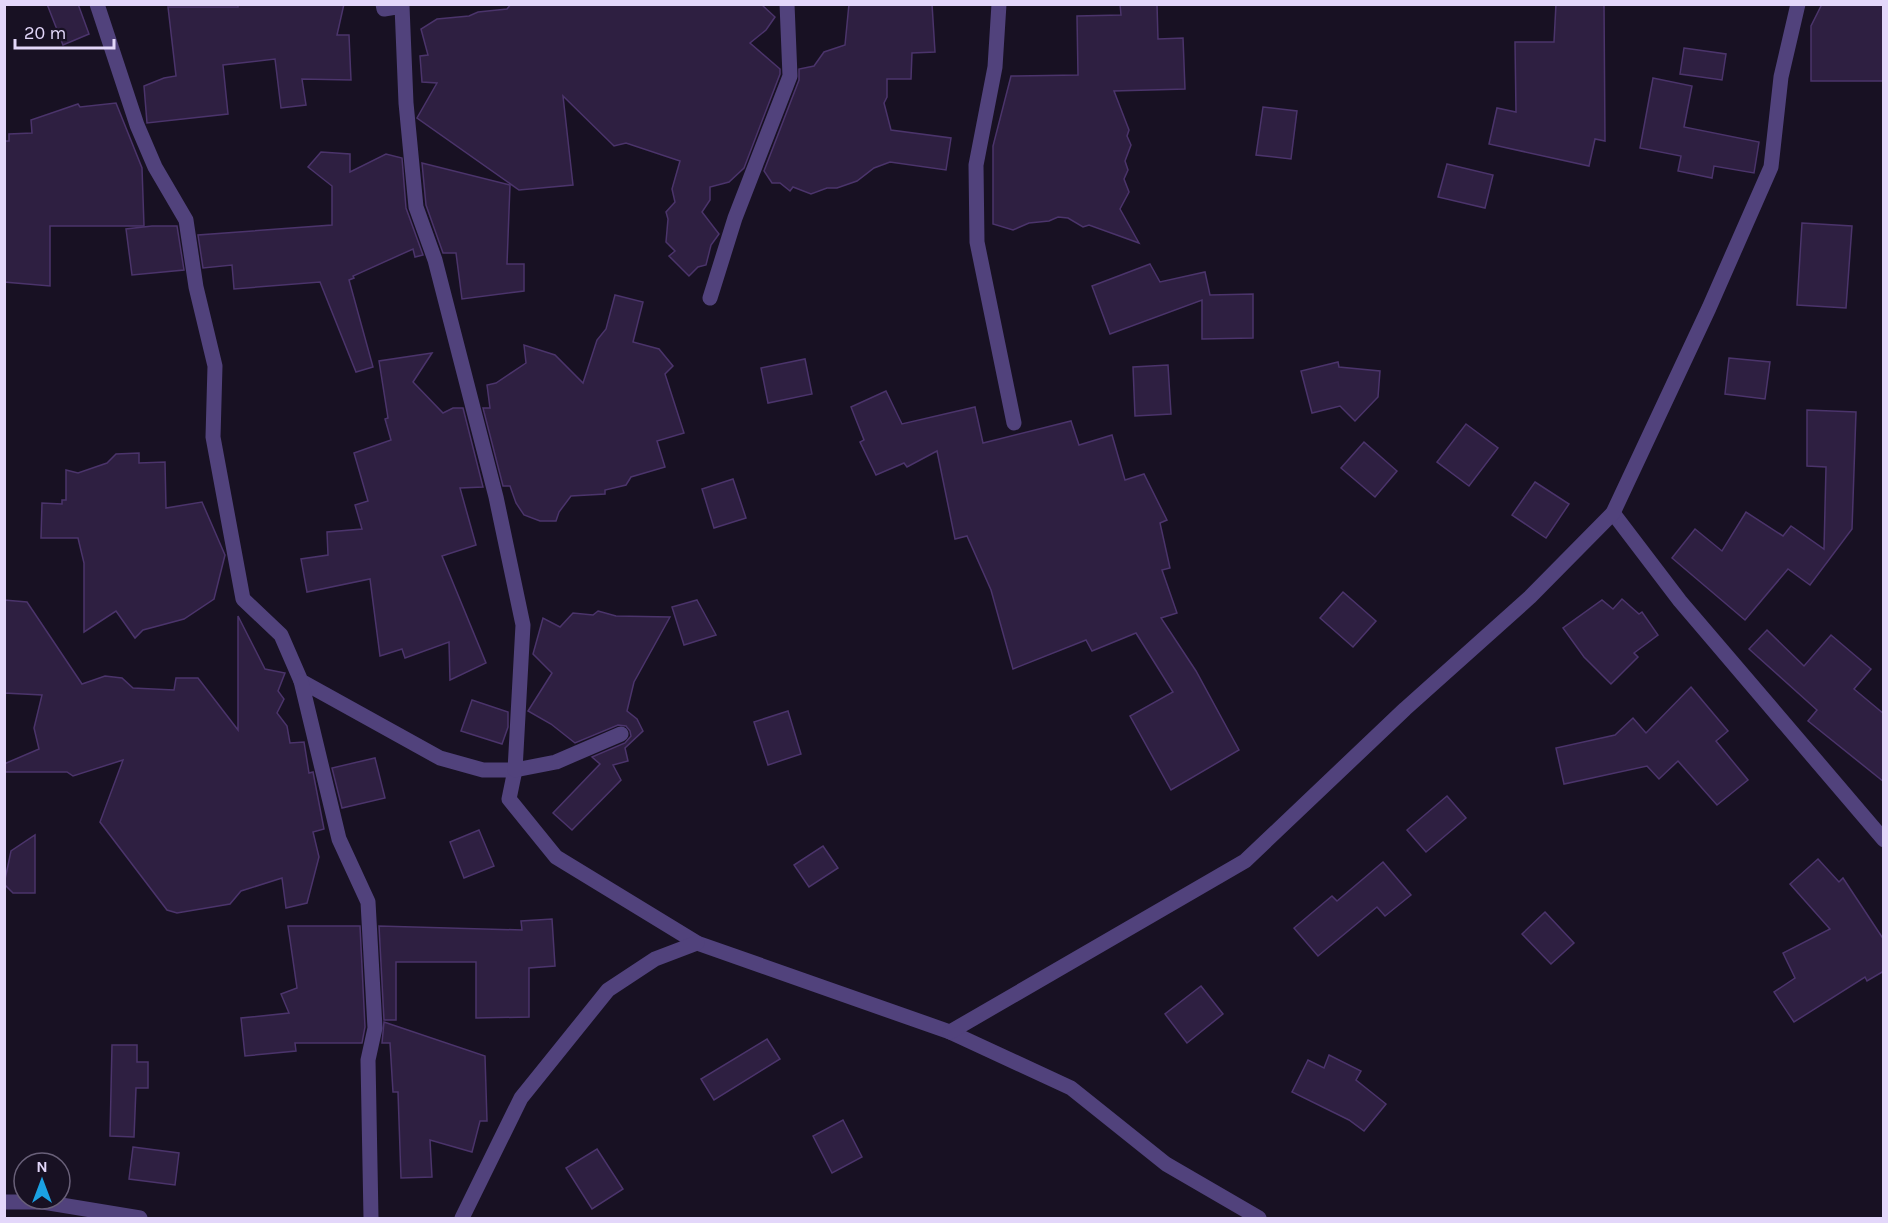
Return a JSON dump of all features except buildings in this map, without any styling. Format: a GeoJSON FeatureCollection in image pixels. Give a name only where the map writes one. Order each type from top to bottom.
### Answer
{"type":"FeatureCollection","features":[{"type":"Feature","properties":{"kind":"street"},"geometry":{"type":"LineString","coordinates":[[97,4],[146,146],[155,167],[186,220],[196,287],[215,366],[213,437],[243,599],[281,635],[301,681],[339,839],[368,902],[375,1028],[368,1060],[371,1218]]}},
{"type":"Feature","properties":{"kind":"street"},"geometry":{"type":"LineString","coordinates":[[383,4],[384,9],[408,5],[406,103],[416,207],[444,294],[496,497],[523,625],[515,770],[509,799],[556,857],[697,943],[950,1032],[1071,1088],[1166,1164],[1259,1218]]}},
{"type":"Feature","properties":{"kind":"street"},"geometry":{"type":"LineString","coordinates":[[711,298],[735,218],[790,76],[787,4]]}},
{"type":"Feature","properties":{"kind":"street"},"geometry":{"type":"LineString","coordinates":[[999,4],[995,67],[976,165],[977,242],[1014,423]]}},
{"type":"Feature","properties":{"kind":"street"},"geometry":{"type":"LineString","coordinates":[[950,1032],[1245,861],[1405,709],[1530,597],[1614,513],[1709,309],[1771,167],[1781,77],[1798,4]]}},
{"type":"Feature","properties":{"kind":"street"},"geometry":{"type":"LineString","coordinates":[[1614,513],[1680,601],[1884,840]]}},
{"type":"Feature","properties":{"kind":"street"},"geometry":{"type":"LineString","coordinates":[[301,681],[440,758],[483,770],[515,770],[556,762],[621,734]]}},
{"type":"Feature","properties":{"kind":"street"},"geometry":{"type":"LineString","coordinates":[[462,1218],[521,1098],[608,990],[655,959],[697,943]]}},
{"type":"Feature","properties":{"kind":"street"},"geometry":{"type":"LineString","coordinates":[[4,1202],[44,1202],[140,1218]]}}]}
